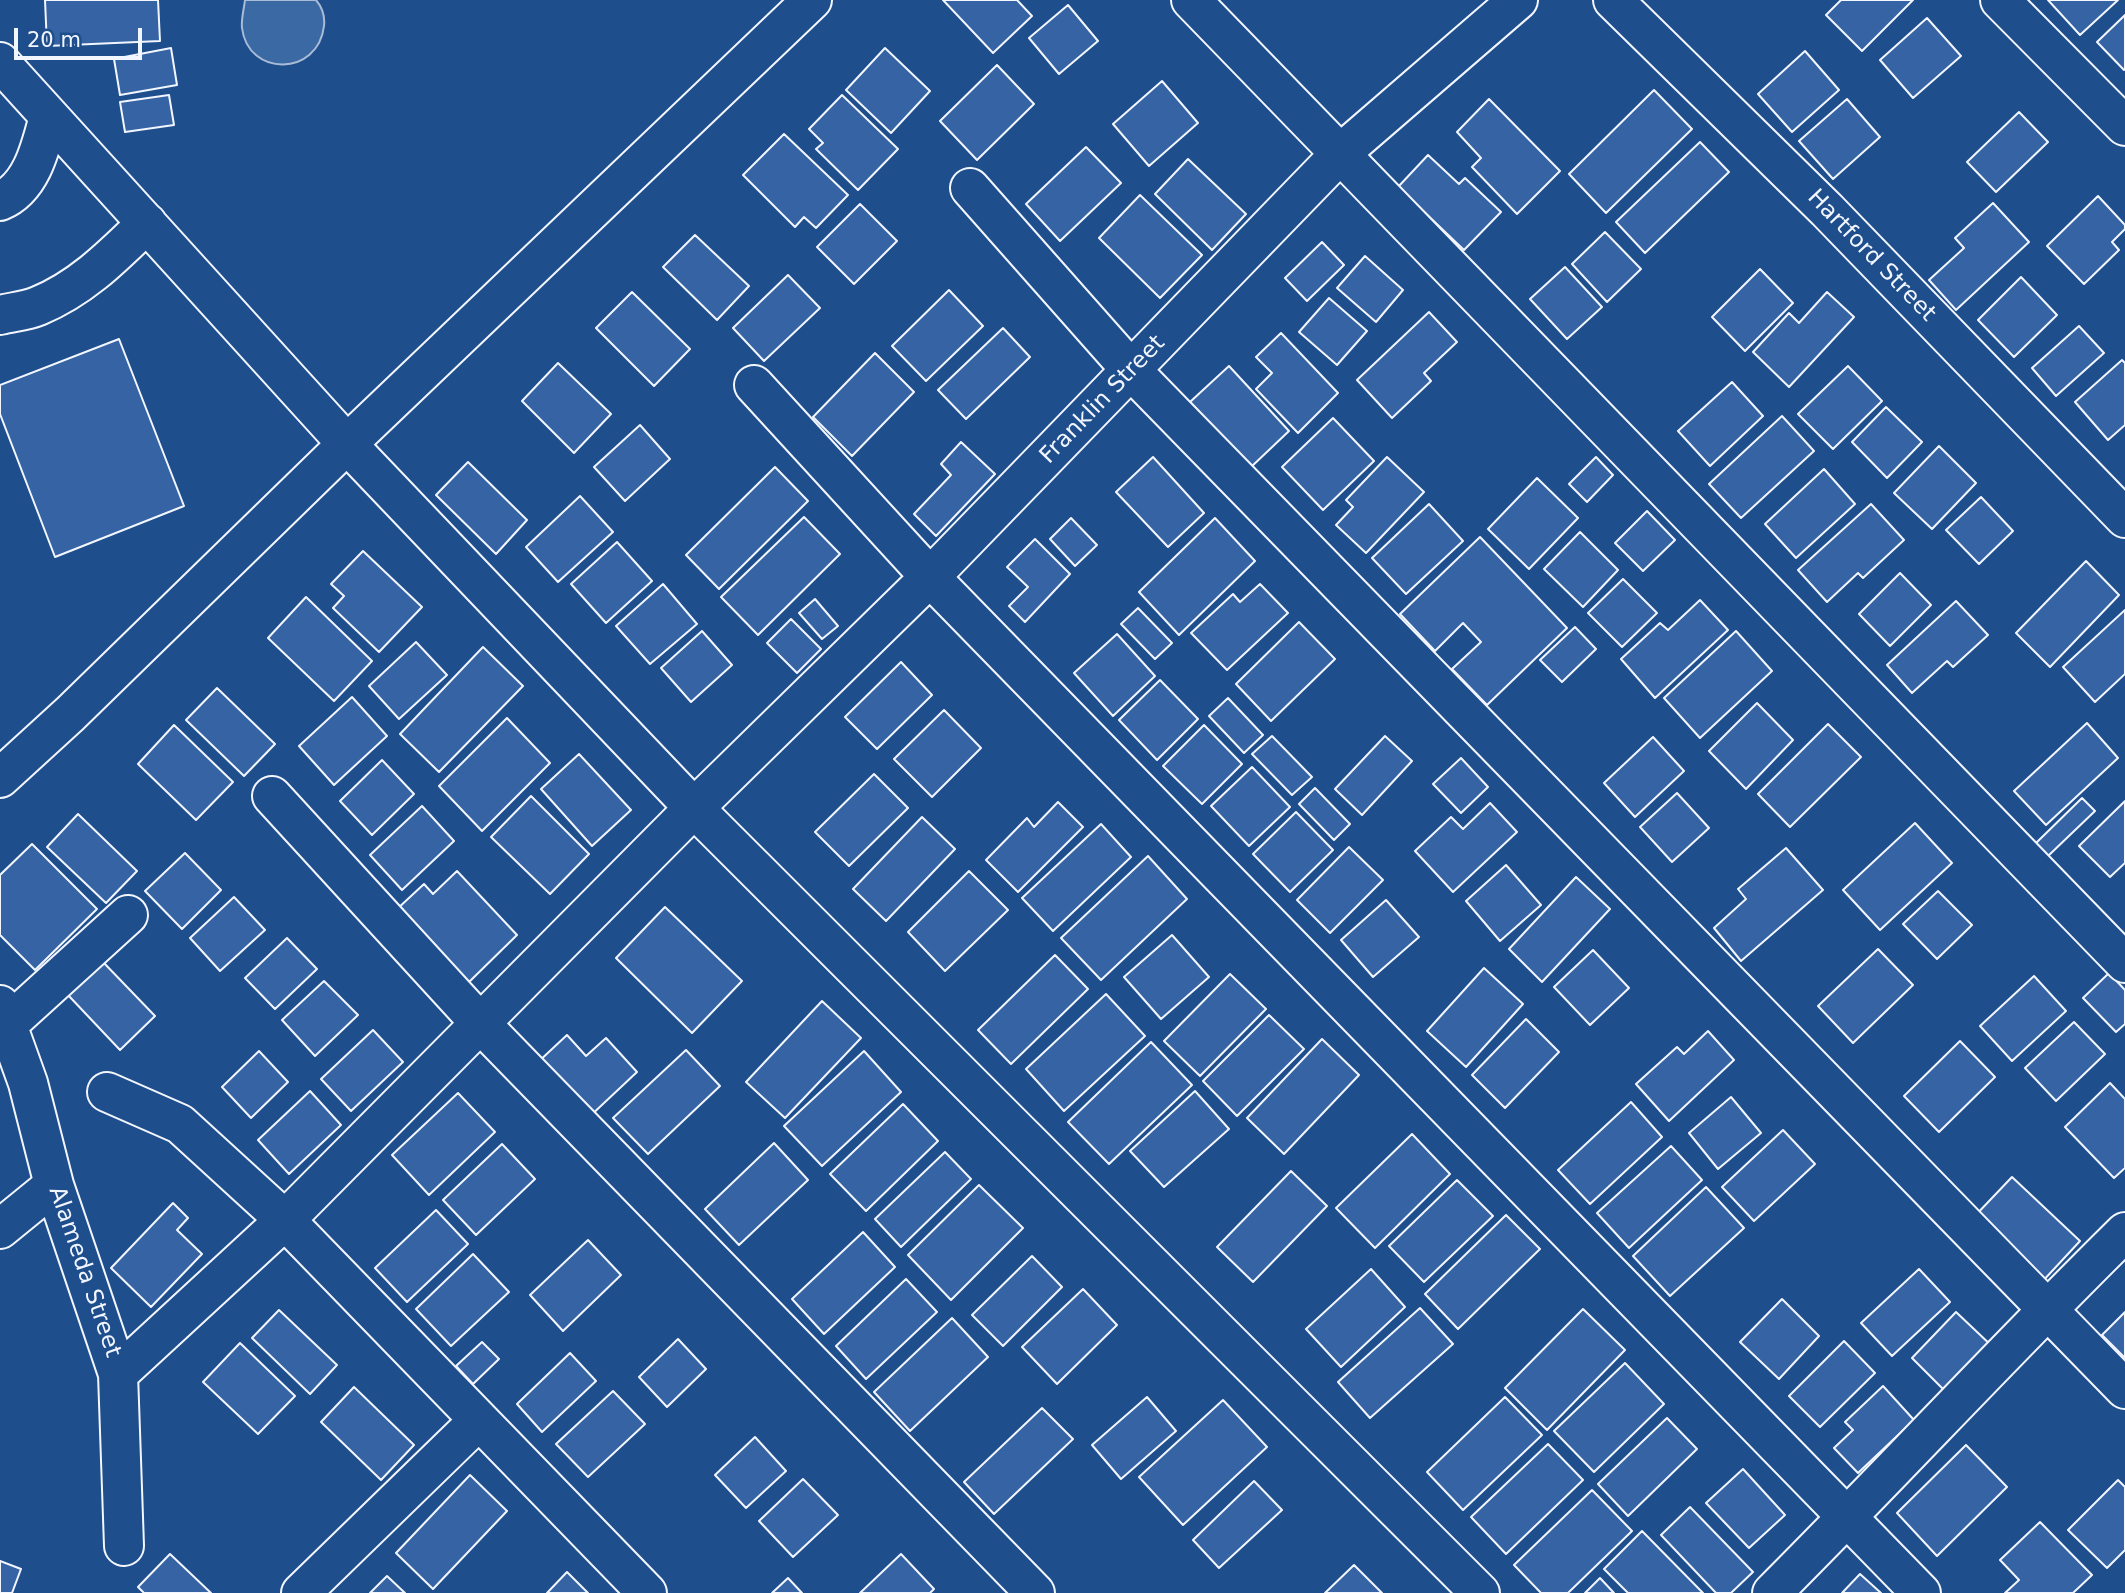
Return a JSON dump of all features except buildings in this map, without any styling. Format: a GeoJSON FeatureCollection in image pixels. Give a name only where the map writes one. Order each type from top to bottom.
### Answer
{"type":"FeatureCollection","features":[{"type":"Feature","properties":{"kind":"street"},"geometry":{"type":"LineString","coordinates":[[0,778],[70,714],[347,444],[812,0]]}},
{"type":"Feature","properties":{"kind":"street"},"geometry":{"type":"LineString","coordinates":[[1191,0],[2125,963]]}},
{"type":"Feature","properties":{"kind":"street","name":"Franklin Street"},"geometry":{"type":"LineString","coordinates":[[118,1374],[285,1220],[694,808],[930,577],[1341,153],[1518,0]]}},
{"type":"Feature","properties":{"kind":"street","name":"Hartford Street"},"geometry":{"type":"LineString","coordinates":[[1613,0],[1827,209],[2125,518]]}},
{"type":"Feature","properties":{"kind":"street"},"geometry":{"type":"LineString","coordinates":[[2000,0],[2125,126]]}},
{"type":"Feature","properties":{"kind":"street"},"geometry":{"type":"LineString","coordinates":[[0,62],[347,444],[694,808],[1480,1593]]}},
{"type":"Feature","properties":{"kind":"street"},"geometry":{"type":"LineString","coordinates":[[0,201],[8,198],[28,177],[40,151],[49,116]]}},
{"type":"Feature","properties":{"kind":"street"},"geometry":{"type":"LineString","coordinates":[[970,188],[1132,371],[2125,1389]]}},
{"type":"Feature","properties":{"kind":"street"},"geometry":{"type":"LineString","coordinates":[[0,315],[35,307],[69,292],[102,267],[148,223]]}},
{"type":"Feature","properties":{"kind":"street"},"geometry":{"type":"LineString","coordinates":[[754,385],[930,577],[1921,1593]]}},
{"type":"Feature","properties":{"kind":"street"},"geometry":{"type":"LineString","coordinates":[[272,796],[480,1023],[1035,1593]]}},
{"type":"Feature","properties":{"kind":"street"},"geometry":{"type":"LineString","coordinates":[[4,1015],[128,915]]}},
{"type":"Feature","properties":{"kind":"street","name":"Alameda Street"},"geometry":{"type":"LineString","coordinates":[[4,1015],[28,1083],[54,1185],[118,1374],[124,1546]]}},
{"type":"Feature","properties":{"kind":"street"},"geometry":{"type":"LineString","coordinates":[[107,1092],[180,1124],[285,1220],[648,1593]]}},
{"type":"Feature","properties":{"kind":"street"},"geometry":{"type":"LineString","coordinates":[[0,1229],[54,1185]]}},
{"type":"Feature","properties":{"kind":"street"},"geometry":{"type":"LineString","coordinates":[[1772,1593],[2046,1309],[2125,1232]]}},
{"type":"Feature","properties":{"kind":"street"},"geometry":{"type":"LineString","coordinates":[[301,1593],[479,1420]]}},
{"type":"Feature","properties":{"kind":"water"},"geometry":{"type":"Polygon","coordinates":[[[245,0],[316,0],[324,19],[319,43],[310,55],[297,62],[269,62],[256,56],[247,44],[242,28],[245,0]]]}}]}
